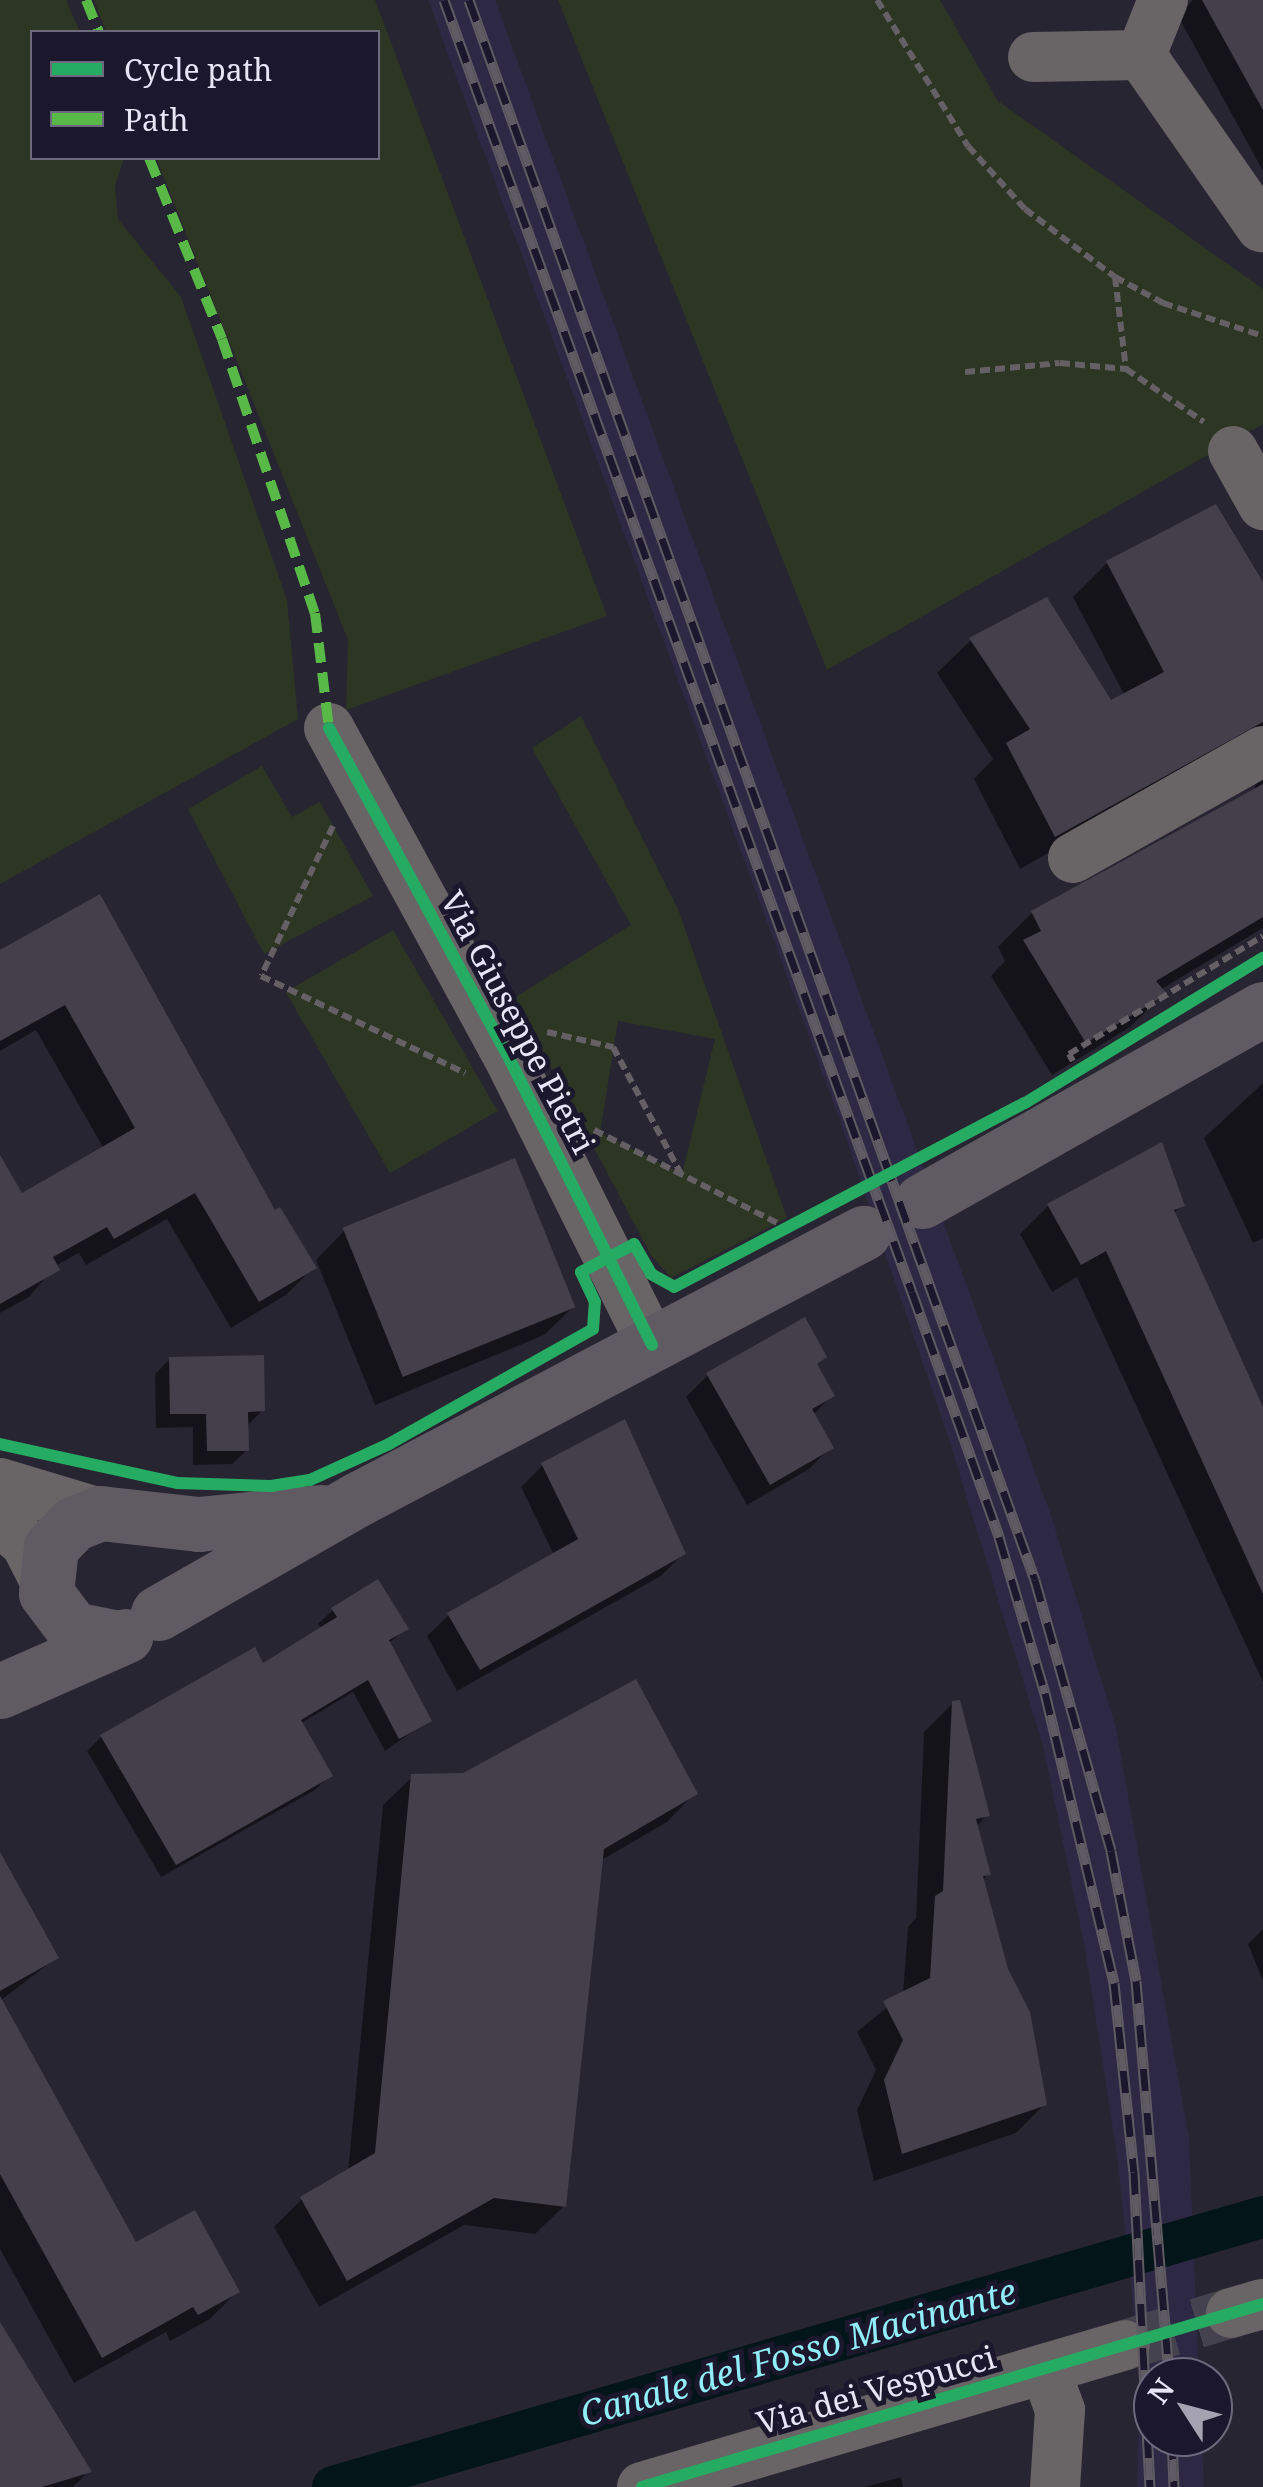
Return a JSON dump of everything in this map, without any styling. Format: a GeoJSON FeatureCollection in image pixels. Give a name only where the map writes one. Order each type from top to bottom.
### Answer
{"type":"FeatureCollection","features":[{"type":"Feature","properties":{"kind":"main road"},"geometry":{"type":"LineString","coordinates":[[922,1201],[1263,1009]]}},
{"type":"Feature","properties":{"kind":"main road"},"geometry":{"type":"LineString","coordinates":[[6,1688],[138,1625],[338,1510],[863,1233]]}},
{"type":"Feature","properties":{"kind":"main road"},"geometry":{"type":"LineString","coordinates":[[6,1688],[32,1645],[59,1534],[116,1516],[198,1524],[338,1510]]}},
{"type":"Feature","properties":{"kind":"main road"},"geometry":{"type":"LineString","coordinates":[[44,1585],[73,1629],[138,1625],[170,1583],[165,1552],[116,1516]]}},
{"type":"Feature","properties":{"kind":"street"},"geometry":{"type":"LineString","coordinates":[[1140,55],[1163,0]]}},
{"type":"Feature","properties":{"kind":"street"},"geometry":{"type":"LineString","coordinates":[[1033,56],[1140,55]]}},
{"type":"Feature","properties":{"kind":"street"},"geometry":{"type":"LineString","coordinates":[[1140,55],[1261,227]]}},
{"type":"Feature","properties":{"kind":"street"},"geometry":{"type":"LineString","coordinates":[[1233,451],[1263,505]]}},
{"type":"Feature","properties":{"kind":"street","name":"Via Giuseppe Pietri"},"geometry":{"type":"LineString","coordinates":[[329,728],[507,1054],[652,1344]]}},
{"type":"Feature","properties":{"kind":"street"},"geometry":{"type":"LineString","coordinates":[[1073,858],[1263,750]]}},
{"type":"Feature","properties":{"kind":"street"},"geometry":{"type":"LineString","coordinates":[[0,1484],[116,1516]]}},
{"type":"Feature","properties":{"kind":"street"},"geometry":{"type":"LineString","coordinates":[[0,1521],[26,1544],[44,1585]]}},
{"type":"Feature","properties":{"kind":"street","name":"Via dei Vespucci"},"geometry":{"type":"LineString","coordinates":[[642,2487],[1125,2345]]}},
{"type":"Feature","properties":{"kind":"street"},"geometry":{"type":"LineString","coordinates":[[1045,2368],[1060,2410],[1055,2487]]}},
{"type":"Feature","properties":{"kind":"path"},"geometry":{"type":"LineString","coordinates":[[877,0],[968,146],[1026,209],[1115,277],[1196,318],[1263,336]]}},
{"type":"Feature","properties":{"kind":"path"},"geometry":{"type":"LineString","coordinates":[[1115,277],[1126,370]]}},
{"type":"Feature","properties":{"kind":"path"},"geometry":{"type":"LineString","coordinates":[[965,372],[1060,364],[1126,370],[1176,400],[1233,451]]}},
{"type":"Feature","properties":{"kind":"path"},"geometry":{"type":"LineString","coordinates":[[338,816],[261,976],[477,1079]]}},
{"type":"Feature","properties":{"kind":"path"},"geometry":{"type":"LineString","coordinates":[[1076,1067],[1070,1054],[1263,936]]}},
{"type":"Feature","properties":{"kind":"path"},"geometry":{"type":"LineString","coordinates":[[1062,1077],[1195,998]]}},
{"type":"Feature","properties":{"kind":"path"},"geometry":{"type":"LineString","coordinates":[[536,1038],[549,1031],[613,1047],[682,1175]]}},
{"type":"Feature","properties":{"kind":"path"},"geometry":{"type":"LineString","coordinates":[[583,1124],[784,1227]]}},
{"type":"Feature","properties":{"kind":"path"},"geometry":{"type":"LineString","coordinates":[[760,1240],[802,1218]]}},
{"type":"Feature","properties":{"kind":"shaded area"},"geometry":{"type":"Polygon","coordinates":[[[428,0],[495,0],[1051,1515],[1116,1728],[1189,2138],[1198,2357],[1139,2357],[1117,2156],[1085,1949],[1043,1746],[950,1443],[840,1121],[428,0]]]}},
{"type":"Feature","properties":{"kind":"shaded area"},"geometry":{"type":"Polygon","coordinates":[[[1138,2457],[1203,2457],[1204,2487],[1137,2487],[1138,2457]]]}},
{"type":"Feature","properties":{"kind":"green space"},"geometry":{"type":"Polygon","coordinates":[[[0,0],[66,0],[79,30],[30,30],[30,160],[123,160],[115,186],[118,219],[181,297],[287,600],[298,719],[0,884],[0,0]]]}},
{"type":"Feature","properties":{"kind":"green space"},"geometry":{"type":"Polygon","coordinates":[[[94,0],[375,0],[607,616],[346,710],[348,640],[157,160],[380,160],[380,30],[105,30],[94,0]]]}},
{"type":"Feature","properties":{"kind":"green space"},"geometry":{"type":"Polygon","coordinates":[[[558,0],[940,0],[998,101],[1263,289],[1263,424],[827,670],[558,0]]]}},
{"type":"Feature","properties":{"kind":"green space"},"geometry":{"type":"Polygon","coordinates":[[[581,716],[678,909],[787,1218],[671,1278],[651,1255],[514,998],[631,925],[532,748],[581,716]],[[618,1021],[600,1133],[682,1174],[715,1039],[618,1021]]]}},
{"type":"Feature","properties":{"kind":"green space"},"geometry":{"type":"Polygon","coordinates":[[[262,766],[292,817],[320,802],[373,896],[264,954],[188,809],[262,766]]]}},
{"type":"Feature","properties":{"kind":"green space"},"geometry":{"type":"Polygon","coordinates":[[[393,930],[498,1111],[390,1173],[286,992],[393,930]]]}},
{"type":"Feature","properties":{"kind":"building"},"geometry":{"type":"Polygon","coordinates":[[[1202,0],[1263,0],[1263,110],[1202,0]]]}},
{"type":"Feature","properties":{"kind":"building"},"geometry":{"type":"Polygon","coordinates":[[[1216,504],[1263,582],[1263,722],[1055,837],[1006,743],[1030,729],[969,638],[1047,597],[1111,700],[1164,672],[1106,561],[1216,504]]]}},
{"type":"Feature","properties":{"kind":"building"},"geometry":{"type":"Polygon","coordinates":[[[1263,784],[1263,917],[1156,981],[1167,994],[1086,1043],[1023,940],[1041,931],[1031,911],[1263,784]]]}},
{"type":"Feature","properties":{"kind":"building"},"geometry":{"type":"Polygon","coordinates":[[[100,894],[275,1210],[280,1207],[317,1268],[259,1302],[195,1193],[114,1239],[107,1227],[53,1257],[60,1270],[0,1304],[0,1155],[22,1193],[135,1128],[65,1005],[0,1041],[0,950],[100,894]]]}},
{"type":"Feature","properties":{"kind":"building"},"geometry":{"type":"Polygon","coordinates":[[[1162,1142],[1185,1206],[1174,1210],[1263,1407],[1263,1594],[1106,1251],[1081,1265],[1047,1204],[1162,1142]]]}},
{"type":"Feature","properties":{"kind":"building"},"geometry":{"type":"Polygon","coordinates":[[[515,1158],[575,1307],[403,1377],[343,1228],[515,1158]]]}},
{"type":"Feature","properties":{"kind":"building"},"geometry":{"type":"Polygon","coordinates":[[[805,1317],[827,1357],[817,1364],[835,1396],[812,1409],[834,1448],[770,1485],[706,1373],[805,1317]]]}},
{"type":"Feature","properties":{"kind":"building"},"geometry":{"type":"Polygon","coordinates":[[[264,1355],[265,1411],[248,1412],[249,1451],[207,1451],[206,1414],[170,1414],[169,1357],[264,1355]]]}},
{"type":"Feature","properties":{"kind":"building"},"geometry":{"type":"Polygon","coordinates":[[[625,1419],[686,1554],[480,1670],[447,1613],[578,1539],[541,1463],[625,1419]]]}},
{"type":"Feature","properties":{"kind":"building"},"geometry":{"type":"Polygon","coordinates":[[[378,1579],[409,1629],[389,1640],[432,1721],[399,1739],[368,1680],[301,1720],[333,1776],[176,1865],[100,1735],[255,1647],[263,1663],[337,1617],[331,1608],[378,1579]]]}},
{"type":"Feature","properties":{"kind":"building"},"geometry":{"type":"Polygon","coordinates":[[[636,1679],[698,1794],[604,1849],[566,2207],[494,2198],[347,2281],[300,2197],[375,2153],[411,1774],[463,1773],[636,1679]]]}},
{"type":"Feature","properties":{"kind":"building"},"geometry":{"type":"Polygon","coordinates":[[[960,1700],[990,1816],[976,1819],[991,1875],[983,1876],[1008,1969],[1030,2012],[1047,2105],[902,2154],[884,2080],[903,2040],[883,2001],[930,1978],[935,1896],[943,1891],[952,1701],[960,1700]]]}},
{"type":"Feature","properties":{"kind":"building"},"geometry":{"type":"Polygon","coordinates":[[[0,1852],[59,1958],[0,1991],[0,1852]]]}},
{"type":"Feature","properties":{"kind":"building"},"geometry":{"type":"Polygon","coordinates":[[[0,1996],[136,2242],[195,2210],[240,2292],[198,2315],[193,2307],[102,2358],[0,2174],[0,1996]]]}},
{"type":"Feature","properties":{"kind":"building"},"geometry":{"type":"Polygon","coordinates":[[[0,2322],[92,2472],[42,2487],[0,2487],[0,2322]]]}},
{"type":"Feature","properties":{"kind":"waterway","name":"Canale del Fosso Macinante"},"geometry":{"type":"LineString","coordinates":[[333,2487],[1263,2217]]}},
{"type":"Feature","properties":{"kind":"tunnel"},"geometry":{"type":"LineString","coordinates":[[1125,2345],[1231,2313]]}},
{"type":"Feature","properties":{"kind":"railway"},"geometry":{"type":"LineString","coordinates":[[444,0],[999,1537],[1045,1693],[1114,1983],[1134,2172],[1150,2487]]}},
{"type":"Feature","properties":{"kind":"railway"},"geometry":{"type":"LineString","coordinates":[[469,0],[1035,1580],[1111,1851],[1136,1981],[1167,2357]]}},
{"type":"Feature","properties":{"kind":"railway"},"geometry":{"type":"LineString","coordinates":[[1173,2457],[1174,2487]]}},
{"type":"Feature","properties":{"kind":"marked path"},"geometry":{"type":"LineString","coordinates":[[86,0],[98,30]]}},
{"type":"Feature","properties":{"kind":"marked path"},"geometry":{"type":"LineString","coordinates":[[150,160],[222,339],[315,613],[329,728]]}},
{"type":"Feature","properties":{"kind":"cycle path"},"geometry":{"type":"LineString","coordinates":[[329,728],[507,1054],[652,1345]]}},
{"type":"Feature","properties":{"kind":"cycle path"},"geometry":{"type":"LineString","coordinates":[[0,1444],[177,1483],[271,1486],[310,1480],[389,1444],[593,1329],[595,1302],[581,1272],[634,1244],[651,1274],[674,1287],[1025,1103],[1263,958]]}},
{"type":"Feature","properties":{"kind":"cycle path"},"geometry":{"type":"LineString","coordinates":[[642,2487],[1263,2304]]}}]}
